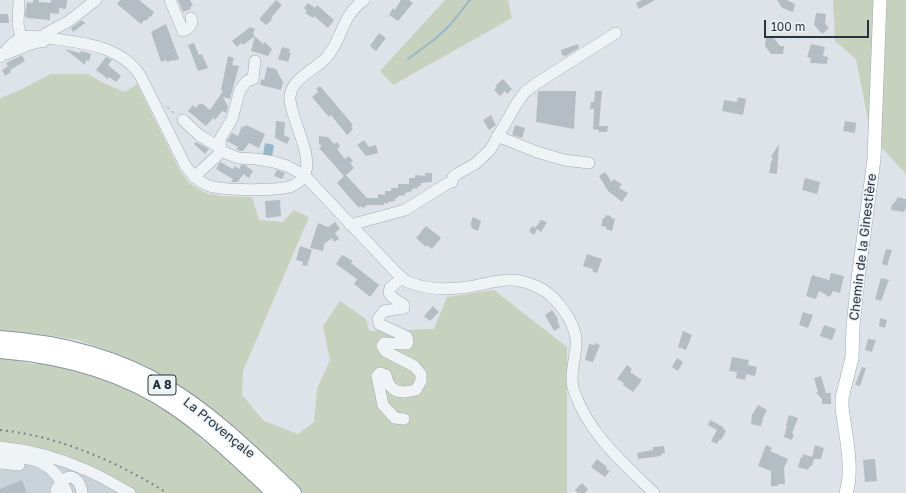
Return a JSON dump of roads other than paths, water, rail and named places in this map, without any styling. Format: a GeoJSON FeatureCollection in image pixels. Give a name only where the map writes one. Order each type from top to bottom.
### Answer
{"type":"FeatureCollection","features":[{"type":"Feature","properties":{"kind":"highway","name":"La Provençale"},"geometry":{"type":"LineString","coordinates":[[0,339],[45,344],[75,350],[118,364],[148,378],[167,388],[200,411],[245,448],[293,493]]}},
{"type":"Feature","properties":{"kind":"highway","name":"La Provençale"},"geometry":{"type":"LineString","coordinates":[[0,350],[49,356],[82,364],[124,378],[174,405],[210,432],[275,493]]}},
{"type":"Feature","properties":{"kind":"main road","name":"Chemin de la Ginestière"},"geometry":{"type":"LineString","coordinates":[[846,493],[849,468],[842,398],[852,358],[853,326],[858,279],[874,159],[880,0]]}},
{"type":"Feature","properties":{"kind":"street"},"geometry":{"type":"LineString","coordinates":[[19,0],[18,25],[22,42]]}},
{"type":"Feature","properties":{"kind":"street"},"geometry":{"type":"LineString","coordinates":[[0,57],[15,42],[22,42],[43,36],[69,20],[96,0]]}},
{"type":"Feature","properties":{"kind":"street"},"geometry":{"type":"LineString","coordinates":[[170,0],[183,31],[191,25],[191,18]]}},
{"type":"Feature","properties":{"kind":"street"},"geometry":{"type":"LineString","coordinates":[[43,36],[85,44],[110,51],[121,56],[135,68],[140,75],[185,165],[194,177],[207,185],[216,188],[283,188],[296,184],[304,175],[307,164],[290,100],[292,89],[300,79],[327,57],[333,48],[348,16],[364,0]]}},
{"type":"Feature","properties":{"kind":"street"},"geometry":{"type":"LineString","coordinates":[[350,225],[405,210],[452,182],[453,177],[475,164],[490,150],[525,92],[537,82],[616,33]]}},
{"type":"Feature","properties":{"kind":"street"},"geometry":{"type":"LineString","coordinates":[[194,177],[215,158],[221,150],[220,138],[232,119],[240,90],[247,80],[253,79],[255,61]]}},
{"type":"Feature","properties":{"kind":"street"},"geometry":{"type":"LineString","coordinates":[[183,120],[199,135],[221,150],[238,158],[256,159],[287,166],[304,175],[350,225],[402,278],[407,281],[428,288],[466,288],[510,280],[532,284],[549,294],[560,306],[574,328],[577,344],[572,378],[574,390],[592,428],[614,454],[654,493]]}},
{"type":"Feature","properties":{"kind":"street"},"geometry":{"type":"LineString","coordinates":[[498,136],[537,152],[564,160],[589,163]]}},
{"type":"Feature","properties":{"kind":"street"},"geometry":{"type":"LineString","coordinates":[[402,278],[390,288],[389,293],[392,297],[404,305],[404,308],[384,311],[378,319],[379,324],[407,337],[408,341],[407,344],[384,342],[382,346],[386,351],[414,366],[421,374],[421,381],[416,390],[404,393],[391,388],[387,384],[386,375],[380,374],[377,376],[382,405],[395,418],[404,419]]}},
{"type":"Feature","properties":{"kind":"street"},"geometry":{"type":"LineString","coordinates":[[0,447],[27,450],[72,464],[87,470],[130,493]]}},
{"type":"Feature","properties":{"kind":"street"},"geometry":{"type":"LineString","coordinates":[[0,456],[34,460],[45,464],[53,470],[62,481],[67,493]]}},
{"type":"Feature","properties":{"kind":"street"},"geometry":{"type":"LineString","coordinates":[[0,463],[53,470]]}},
{"type":"Feature","properties":{"kind":"street"},"geometry":{"type":"LineString","coordinates":[[0,473],[20,465]]}},
{"type":"Feature","properties":{"kind":"street"},"geometry":{"type":"LineString","coordinates":[[56,493],[56,490],[66,478],[73,478],[77,480],[81,487],[82,493]]}},
{"type":"Feature","properties":{"kind":"water"},"geometry":{"type":"Polygon","coordinates":[[[265,143],[274,145],[272,157],[263,155],[265,143]]]}},
{"type":"Feature","properties":{"kind":"waterway"},"geometry":{"type":"LineString","coordinates":[[408,59],[435,39],[450,25],[470,0]]}},
{"type":"Feature","properties":{"kind":"railway"},"geometry":{"type":"LineString","coordinates":[[0,430],[22,433],[66,444],[129,471],[167,493]]}}]}
